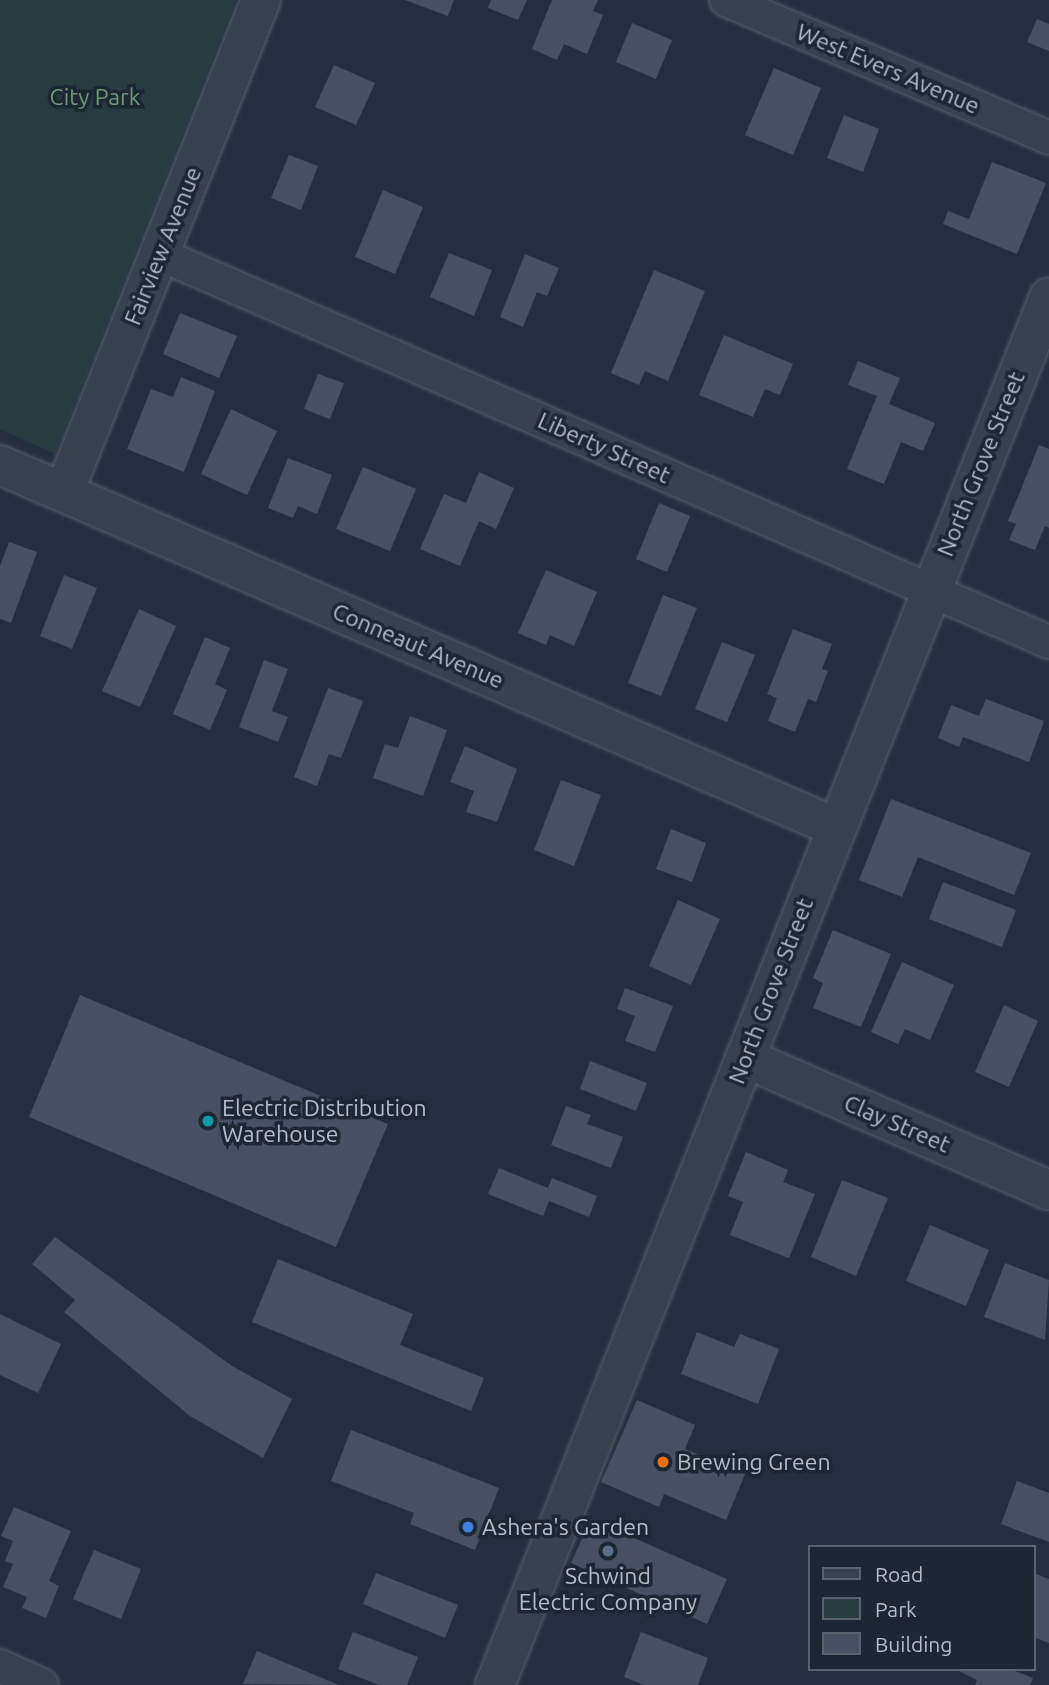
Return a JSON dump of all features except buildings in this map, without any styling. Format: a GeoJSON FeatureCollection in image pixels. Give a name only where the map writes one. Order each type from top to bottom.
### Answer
{"type":"FeatureCollection","features":[{"type":"Feature","properties":{"kind":"street","name":"Fairview Avenue"},"geometry":{"type":"LineString","coordinates":[[64,492],[261,0]]}},
{"type":"Feature","properties":{"kind":"street","name":"West Evers Avenue"},"geometry":{"type":"LineString","coordinates":[[726,0],[1049,138]]}},
{"type":"Feature","properties":{"kind":"street","name":"Liberty Street"},"geometry":{"type":"LineString","coordinates":[[159,254],[1049,642]]}},
{"type":"Feature","properties":{"kind":"street","name":"North Grove Street"},"geometry":{"type":"LineString","coordinates":[[495,1685],[835,827],[1049,297]]}},
{"type":"Feature","properties":{"kind":"street","name":"Conneaut Avenue"},"geometry":{"type":"LineString","coordinates":[[0,465],[835,827]]}},
{"type":"Feature","properties":{"kind":"street","name":"Clay Street"},"geometry":{"type":"LineString","coordinates":[[745,1058],[1049,1190]]}},
{"type":"Feature","properties":{"kind":"street"},"geometry":{"type":"LineString","coordinates":[[0,1666],[42,1685]]}},
{"type":"Feature","properties":{"kind":"green space","name":"City Park"},"geometry":{"type":"Polygon","coordinates":[[[0,0],[236,0],[55,454],[0,429],[0,0]]]}},
{"type":"Feature","properties":{"kind":"place","name":"Electric Distribution Warehouse"},"geometry":{"type":"Point","coordinates":[208,1121]}},
{"type":"Feature","properties":{"kind":"place","name":"Brewing Green"},"geometry":{"type":"Point","coordinates":[663,1462]}},
{"type":"Feature","properties":{"kind":"place","name":"Ashera's Garden"},"geometry":{"type":"Point","coordinates":[468,1527]}},
{"type":"Feature","properties":{"kind":"place","name":"Schwind Electric Company"},"geometry":{"type":"Point","coordinates":[608,1551]}}]}
